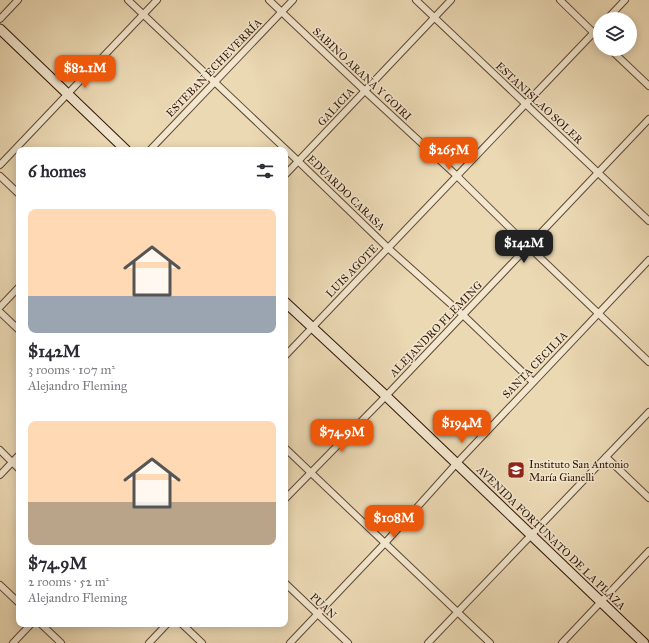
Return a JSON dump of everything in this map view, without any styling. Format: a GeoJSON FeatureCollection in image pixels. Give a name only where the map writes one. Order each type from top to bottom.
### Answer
{"type":"FeatureCollection","features":[{"type":"Feature","properties":{"kind":"main road"},"geometry":{"type":"LineString","coordinates":[[0,29],[123,147]]}},
{"type":"Feature","properties":{"kind":"main road","name":"AVENIDA FORTUNATO DE LA PLAZA"},"geometry":{"type":"LineString","coordinates":[[288,305],[386,396],[644,643]]}},
{"type":"Feature","properties":{"kind":"street"},"geometry":{"type":"LineString","coordinates":[[0,19],[18,0]]}},
{"type":"Feature","properties":{"kind":"street","name":"EDUARDO CARASA"},"geometry":{"type":"LineString","coordinates":[[128,0],[283,147]]}},
{"type":"Feature","properties":{"kind":"street"},"geometry":{"type":"LineString","coordinates":[[17,147],[157,0]]}},
{"type":"Feature","properties":{"kind":"street","name":"SABINO ARANA Y GOIRI"},"geometry":{"type":"LineString","coordinates":[[269,0],[457,176],[649,362]]}},
{"type":"Feature","properties":{"kind":"street","name":"ESTEBAN ECHEVERRÍA"},"geometry":{"type":"LineString","coordinates":[[153,147],[293,0]]}},
{"type":"Feature","properties":{"kind":"street","name":"ESTANISLAO SOLER"},"geometry":{"type":"LineString","coordinates":[[416,0],[649,221]]}},
{"type":"Feature","properties":{"kind":"street","name":"GALICIA"},"geometry":{"type":"LineString","coordinates":[[288,172],[451,0]]}},
{"type":"Feature","properties":{"kind":"street"},"geometry":{"type":"LineString","coordinates":[[560,0],[593,33]]}},
{"type":"Feature","properties":{"kind":"street"},"geometry":{"type":"LineString","coordinates":[[613,12],[625,0]]}},
{"type":"Feature","properties":{"kind":"street","name":"LUIS AGOTE"},"geometry":{"type":"LineString","coordinates":[[288,353],[593,33]]}},
{"type":"Feature","properties":{"kind":"street"},"geometry":{"type":"LineString","coordinates":[[617,56],[649,86]]}},
{"type":"Feature","properties":{"kind":"street","name":"ALEJANDRO FLEMING"},"geometry":{"type":"LineString","coordinates":[[288,496],[463,316],[649,119]]}},
{"type":"Feature","properties":{"kind":"street"},"geometry":{"type":"LineString","coordinates":[[0,165],[16,148]]}},
{"type":"Feature","properties":{"kind":"street","name":"EDUARDO CARASA"},"geometry":{"type":"LineString","coordinates":[[288,151],[388,248],[533,382]]}},
{"type":"Feature","properties":{"kind":"street"},"geometry":{"type":"LineString","coordinates":[[0,176],[16,191]]}},
{"type":"Feature","properties":{"kind":"street","name":"SANTA CECILIA"},"geometry":{"type":"LineString","coordinates":[[290,643],[385,543],[456,464],[649,260]]}},
{"type":"Feature","properties":{"kind":"street"},"geometry":{"type":"LineString","coordinates":[[0,307],[16,290]]}},
{"type":"Feature","properties":{"kind":"street"},"geometry":{"type":"LineString","coordinates":[[0,312],[16,327]]}},
{"type":"Feature","properties":{"kind":"street"},"geometry":{"type":"LineString","coordinates":[[428,643],[649,412]]}},
{"type":"Feature","properties":{"kind":"street"},"geometry":{"type":"LineString","coordinates":[[0,450],[16,465]]}},
{"type":"Feature","properties":{"kind":"street"},"geometry":{"type":"LineString","coordinates":[[288,451],[490,643]]}},
{"type":"Feature","properties":{"kind":"street"},"geometry":{"type":"LineString","coordinates":[[606,457],[649,498]]}},
{"type":"Feature","properties":{"kind":"street"},"geometry":{"type":"LineString","coordinates":[[0,475],[16,458]]}},
{"type":"Feature","properties":{"kind":"street"},"geometry":{"type":"LineString","coordinates":[[562,643],[649,551]]}},
{"type":"Feature","properties":{"kind":"street"},"geometry":{"type":"LineString","coordinates":[[0,585],[16,600]]}},
{"type":"Feature","properties":{"kind":"street","name":"PUAN"},"geometry":{"type":"LineString","coordinates":[[288,586],[348,643]]}},
{"type":"Feature","properties":{"kind":"street"},"geometry":{"type":"LineString","coordinates":[[13,643],[28,627]]}},
{"type":"Feature","properties":{"kind":"street"},"geometry":{"type":"LineString","coordinates":[[44,627],[61,643]]}},
{"type":"Feature","properties":{"kind":"street"},"geometry":{"type":"LineString","coordinates":[[149,643],[164,627]]}},
{"type":"Feature","properties":{"kind":"street"},"geometry":{"type":"LineString","coordinates":[[185,627],[202,643]]}},
{"type":"Feature","properties":{"kind":"place","name":"Instituto San Antonio María Gianelli"},"geometry":{"type":"Point","coordinates":[516,470]}}]}
